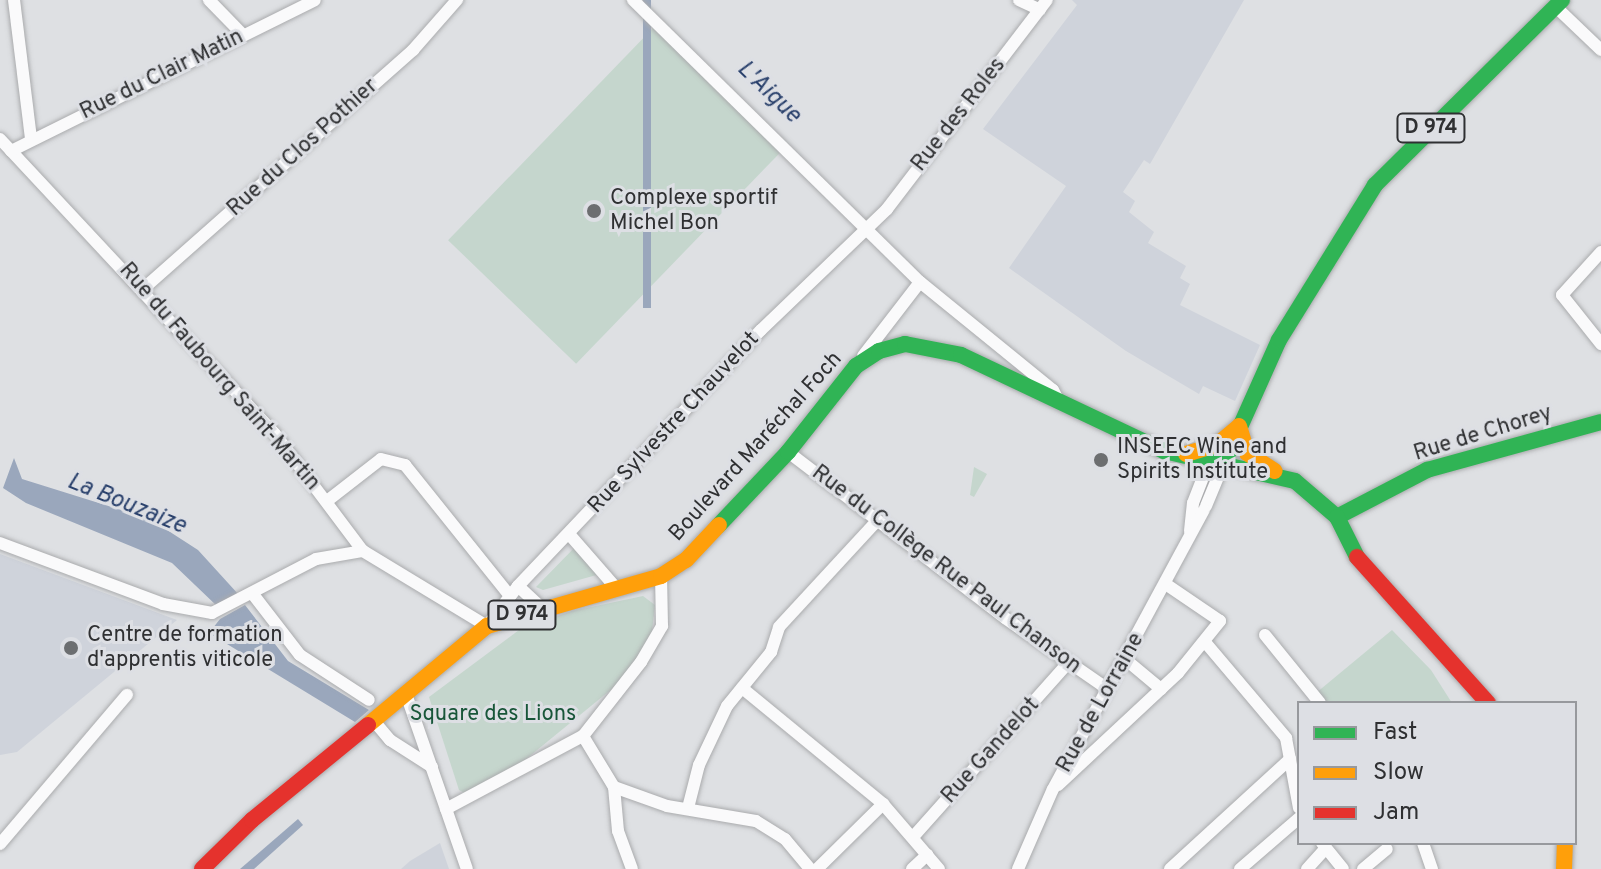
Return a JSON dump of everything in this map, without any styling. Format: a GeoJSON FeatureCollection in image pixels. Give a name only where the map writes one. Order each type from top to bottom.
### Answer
{"type":"FeatureCollection","features":[{"type":"Feature","properties":{"kind":"main road","name":"D 974"},"geometry":{"type":"LineString","coordinates":[[1216,463],[1239,426],[1279,340],[1375,185],[1559,3]]}},
{"type":"Feature","properties":{"kind":"main road"},"geometry":{"type":"LineString","coordinates":[[895,346],[947,350],[1060,404],[1179,455],[1295,481]]}},
{"type":"Feature","properties":{"kind":"main road","name":"Boulevard Maréchal Foch"},"geometry":{"type":"LineString","coordinates":[[406,694],[487,626],[661,576],[695,552],[788,452],[856,366],[895,346]]}},
{"type":"Feature","properties":{"kind":"main road","name":"Rue de Chorey"},"geometry":{"type":"LineString","coordinates":[[1337,517],[1427,470],[1601,422]]}},
{"type":"Feature","properties":{"kind":"main road"},"geometry":{"type":"LineString","coordinates":[[1179,455],[1218,444],[1239,426],[1247,453],[1295,481],[1337,517],[1354,553],[1486,701]]}},
{"type":"Feature","properties":{"kind":"main road"},"geometry":{"type":"LineString","coordinates":[[1216,463],[1218,444]]}},
{"type":"Feature","properties":{"kind":"main road","name":"D 974"},"geometry":{"type":"LineString","coordinates":[[202,869],[231,838],[406,694]]}},
{"type":"Feature","properties":{"kind":"main road"},"geometry":{"type":"LineString","coordinates":[[1564,869],[1565,845]]}},
{"type":"Feature","properties":{"kind":"street"},"geometry":{"type":"LineString","coordinates":[[14,0],[31,138]]}},
{"type":"Feature","properties":{"kind":"street"},"geometry":{"type":"LineString","coordinates":[[209,0],[243,35]]}},
{"type":"Feature","properties":{"kind":"street","name":"Rue du Clair Matin"},"geometry":{"type":"LineString","coordinates":[[11,151],[31,138],[315,0]]}},
{"type":"Feature","properties":{"kind":"street","name":"Rue du Clos Pothier"},"geometry":{"type":"LineString","coordinates":[[143,289],[413,50],[457,0]]}},
{"type":"Feature","properties":{"kind":"street"},"geometry":{"type":"LineString","coordinates":[[633,0],[920,282],[1053,390],[1060,404]]}},
{"type":"Feature","properties":{"kind":"street"},"geometry":{"type":"LineString","coordinates":[[1019,0],[1043,5]]}},
{"type":"Feature","properties":{"kind":"street"},"geometry":{"type":"LineString","coordinates":[[1559,3],[1601,50]]}},
{"type":"Feature","properties":{"kind":"street","name":"Rue des Roles"},"geometry":{"type":"LineString","coordinates":[[868,228],[1043,5]]}},
{"type":"Feature","properties":{"kind":"street","name":"Rue du Faubourg Saint-Martin"},"geometry":{"type":"LineString","coordinates":[[0,139],[275,434],[363,551],[487,626]]}},
{"type":"Feature","properties":{"kind":"street","name":"Rue Sylvestre Chauvelot"},"geometry":{"type":"LineString","coordinates":[[487,626],[514,591],[761,330],[868,228]]}},
{"type":"Feature","properties":{"kind":"street"},"geometry":{"type":"LineString","coordinates":[[1601,252],[1562,295],[1601,344]]}},
{"type":"Feature","properties":{"kind":"street"},"geometry":{"type":"LineString","coordinates":[[856,366],[920,282]]}},
{"type":"Feature","properties":{"kind":"street"},"geometry":{"type":"LineString","coordinates":[[886,326],[895,346]]}},
{"type":"Feature","properties":{"kind":"street","name":"Rue du Collège Rue Paul Chanson"},"geometry":{"type":"LineString","coordinates":[[788,452],[876,522],[1106,688]]}},
{"type":"Feature","properties":{"kind":"street"},"geometry":{"type":"LineString","coordinates":[[327,501],[381,459],[405,465],[514,591]]}},
{"type":"Feature","properties":{"kind":"street","name":"Rue de Lorraine"},"geometry":{"type":"LineString","coordinates":[[1018,869],[1053,789],[1106,688],[1167,585],[1205,508],[1216,463]]}},
{"type":"Feature","properties":{"kind":"street","name":"Rue de Lorraine"},"geometry":{"type":"LineString","coordinates":[[1189,540],[1193,503],[1216,463]]}},
{"type":"Feature","properties":{"kind":"street"},"geometry":{"type":"LineString","coordinates":[[688,808],[699,765],[727,706],[771,652],[779,627],[876,522]]}},
{"type":"Feature","properties":{"kind":"street"},"geometry":{"type":"LineString","coordinates":[[569,534],[617,589]]}},
{"type":"Feature","properties":{"kind":"street"},"geometry":{"type":"LineString","coordinates":[[0,543],[163,604],[212,613],[316,559],[363,551]]}},
{"type":"Feature","properties":{"kind":"street"},"geometry":{"type":"LineString","coordinates":[[446,809],[583,736],[641,662],[662,626],[661,576]]}},
{"type":"Feature","properties":{"kind":"street"},"geometry":{"type":"LineString","coordinates":[[1053,789],[1161,689],[1205,642],[1220,621],[1167,585]]}},
{"type":"Feature","properties":{"kind":"street","name":"D 974"},"geometry":{"type":"LineString","coordinates":[[514,591],[542,608]]}},
{"type":"Feature","properties":{"kind":"street"},"geometry":{"type":"LineString","coordinates":[[252,593],[300,655],[369,700]]}},
{"type":"Feature","properties":{"kind":"street"},"geometry":{"type":"LineString","coordinates":[[1265,635],[1318,701]]}},
{"type":"Feature","properties":{"kind":"street"},"geometry":{"type":"LineString","coordinates":[[1205,642],[1286,738],[1297,797]]}},
{"type":"Feature","properties":{"kind":"street"},"geometry":{"type":"LineString","coordinates":[[1125,659],[1161,689]]}},
{"type":"Feature","properties":{"kind":"street","name":"Rue Gandelot"},"geometry":{"type":"LineString","coordinates":[[913,837],[1068,663]]}},
{"type":"Feature","properties":{"kind":"street"},"geometry":{"type":"LineString","coordinates":[[742,688],[883,804],[939,869]]}},
{"type":"Feature","properties":{"kind":"street"},"geometry":{"type":"LineString","coordinates":[[406,694],[467,869]]}},
{"type":"Feature","properties":{"kind":"street"},"geometry":{"type":"LineString","coordinates":[[0,844],[127,695]]}},
{"type":"Feature","properties":{"kind":"street"},"geometry":{"type":"LineString","coordinates":[[374,721],[390,740],[432,767]]}},
{"type":"Feature","properties":{"kind":"street"},"geometry":{"type":"LineString","coordinates":[[583,736],[614,787],[618,831],[632,869]]}},
{"type":"Feature","properties":{"kind":"street"},"geometry":{"type":"LineString","coordinates":[[1170,869],[1290,759]]}},
{"type":"Feature","properties":{"kind":"street"},"geometry":{"type":"LineString","coordinates":[[614,787],[637,798],[756,821],[785,839],[810,869]]}},
{"type":"Feature","properties":{"kind":"street"},"geometry":{"type":"LineString","coordinates":[[817,869],[883,804]]}},
{"type":"Feature","properties":{"kind":"street"},"geometry":{"type":"LineString","coordinates":[[1240,869],[1297,820]]}},
{"type":"Feature","properties":{"kind":"street"},"geometry":{"type":"LineString","coordinates":[[1424,845],[1432,869]]}},
{"type":"Feature","properties":{"kind":"street"},"geometry":{"type":"LineString","coordinates":[[1307,869],[1324,846],[1343,869]]}},
{"type":"Feature","properties":{"kind":"street"},"geometry":{"type":"LineString","coordinates":[[1363,869],[1387,849]]}},
{"type":"Feature","properties":{"kind":"street"},"geometry":{"type":"LineString","coordinates":[[912,869],[927,855]]}},
{"type":"Feature","properties":{"kind":"shaded area"},"geometry":{"type":"Polygon","coordinates":[[[1072,0],[1244,0],[1150,164],[1144,160],[1123,192],[1135,201],[1129,212],[1154,232],[1148,243],[1186,266],[1180,278],[1190,284],[1180,305],[1260,345],[1235,401],[1203,386],[1199,394],[1126,351],[1009,268],[1066,186],[983,129],[1077,5],[1072,0]]]}},
{"type":"Feature","properties":{"kind":"shaded area","name":"Centre de formation d'apprentis viticole"},"geometry":{"type":"Polygon","coordinates":[[[0,554],[177,620],[17,752],[0,755],[0,554]]]}},
{"type":"Feature","properties":{"kind":"shaded area"},"geometry":{"type":"Polygon","coordinates":[[[440,843],[449,869],[401,869],[410,861],[440,843]]]}},
{"type":"Feature","properties":{"kind":"green space","name":"Complexe sportif Michel Bon"},"geometry":{"type":"Polygon","coordinates":[[[653,28],[781,152],[576,364],[448,240],[653,28]]]}},
{"type":"Feature","properties":{"kind":"green space"},"geometry":{"type":"Polygon","coordinates":[[[974,467],[987,474],[974,497],[970,495],[974,467]]]}},
{"type":"Feature","properties":{"kind":"green space"},"geometry":{"type":"Polygon","coordinates":[[[576,546],[600,574],[543,590],[536,587],[576,546]]]}},
{"type":"Feature","properties":{"kind":"green space","name":"Square des Lions"},"geometry":{"type":"Polygon","coordinates":[[[643,596],[655,605],[652,631],[624,679],[520,764],[465,793],[459,790],[429,697],[519,630],[572,611],[643,596]]]}},
{"type":"Feature","properties":{"kind":"green space"},"geometry":{"type":"Polygon","coordinates":[[[1392,630],[1431,670],[1451,701],[1323,701],[1316,693],[1392,630]]]}},
{"type":"Feature","properties":{"kind":"water"},"geometry":{"type":"Polygon","coordinates":[[[643,0],[651,0],[651,308],[643,308],[643,0]]]}},
{"type":"Feature","properties":{"kind":"water"},"geometry":{"type":"Polygon","coordinates":[[[14,458],[22,479],[150,519],[198,550],[239,595],[218,607],[172,563],[26,503],[3,488],[14,458]]]}},
{"type":"Feature","properties":{"kind":"water"},"geometry":{"type":"Polygon","coordinates":[[[245,605],[288,661],[369,710],[355,722],[209,633],[220,619],[245,605]]]}},
{"type":"Feature","properties":{"kind":"water"},"geometry":{"type":"Polygon","coordinates":[[[298,819],[303,825],[254,869],[240,869],[298,819]]]}},
{"type":"Feature","properties":{"kind":"traffic: fast"},"geometry":{"type":"LineString","coordinates":[[1223,465],[1279,340],[1375,185],[1562,0]]}},
{"type":"Feature","properties":{"kind":"traffic: fast"},"geometry":{"type":"LineString","coordinates":[[719,525],[788,452],[856,366],[879,351],[905,344],[961,355],[1164,451],[1295,481],[1337,517],[1357,557]]}},
{"type":"Feature","properties":{"kind":"traffic: fast"},"geometry":{"type":"LineString","coordinates":[[1337,517],[1427,470],[1601,422]]}},
{"type":"Feature","properties":{"kind":"traffic: slow"},"geometry":{"type":"LineString","coordinates":[[1239,426],[1247,453],[1275,471]]}},
{"type":"Feature","properties":{"kind":"traffic: slow"},"geometry":{"type":"LineString","coordinates":[[1186,454],[1218,444],[1237,428]]}},
{"type":"Feature","properties":{"kind":"traffic: slow"},"geometry":{"type":"LineString","coordinates":[[368,725],[487,626],[661,576],[686,560],[719,525]]}},
{"type":"Feature","properties":{"kind":"traffic: slow"},"geometry":{"type":"LineString","coordinates":[[1564,869],[1565,845]]}},
{"type":"Feature","properties":{"kind":"traffic: jam"},"geometry":{"type":"LineString","coordinates":[[1357,557],[1486,701]]}},
{"type":"Feature","properties":{"kind":"traffic: jam"},"geometry":{"type":"LineString","coordinates":[[202,869],[252,820],[368,725]]}},
{"type":"Feature","properties":{"kind":"place","name":"Complexe sportif Michel Bon"},"geometry":{"type":"Point","coordinates":[594,211]}},
{"type":"Feature","properties":{"kind":"place","name":"INSEEC Wine and Spirits Institute"},"geometry":{"type":"Point","coordinates":[1101,460]}},
{"type":"Feature","properties":{"kind":"place","name":"Centre de formation d'apprentis viticole"},"geometry":{"type":"Point","coordinates":[71,648]}},
{"type":"Feature","properties":{"kind":"water label","name":"L'Aigue"},"geometry":{"type":"Point","coordinates":[768,93]}},
{"type":"Feature","properties":{"kind":"water label","name":"La Bouzaize"},"geometry":{"type":"Point","coordinates":[126,505]}}]}
